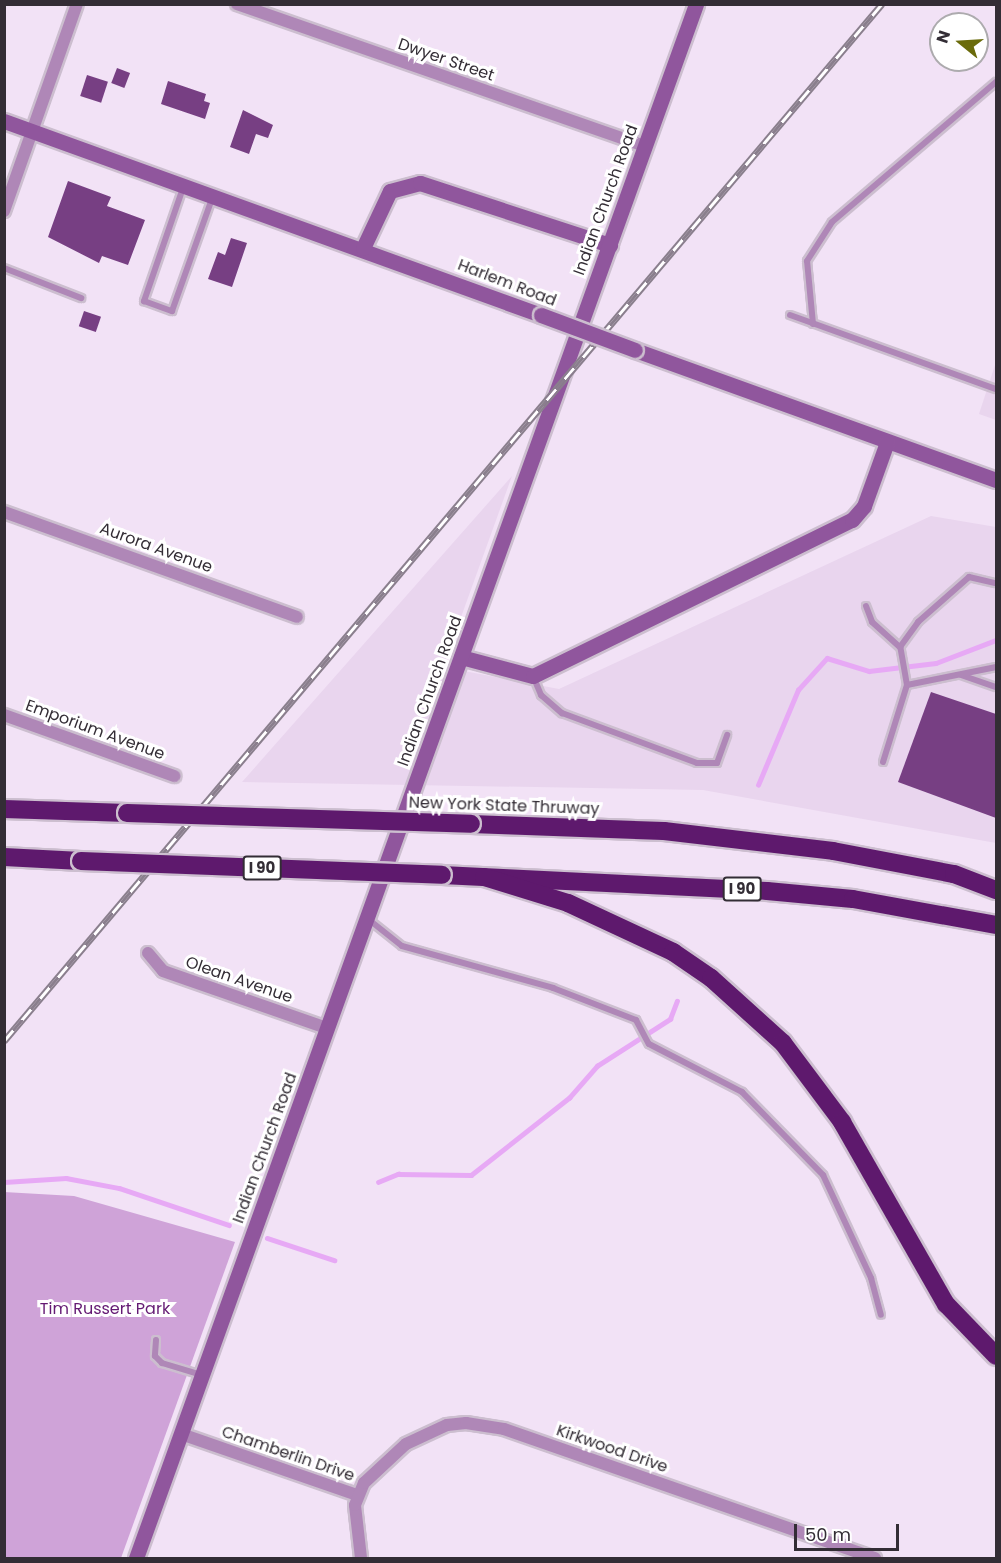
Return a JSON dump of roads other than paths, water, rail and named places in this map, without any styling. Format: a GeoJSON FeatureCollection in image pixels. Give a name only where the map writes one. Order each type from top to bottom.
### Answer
{"type":"FeatureCollection","features":[{"type":"Feature","properties":{"kind":"highway","name":"New York State Thruway"},"geometry":{"type":"LineString","coordinates":[[4,809],[664,831],[834,851],[954,874],[996,890]]}},
{"type":"Feature","properties":{"kind":"highway","name":"I 90"},"geometry":{"type":"LineString","coordinates":[[4,857],[767,891],[853,899],[996,925]]}},
{"type":"Feature","properties":{"kind":"highway"},"geometry":{"type":"LineString","coordinates":[[954,874],[996,877]]}},
{"type":"Feature","properties":{"kind":"highway"},"geometry":{"type":"LineString","coordinates":[[484,877],[568,903],[673,952],[775,1035],[842,1122],[946,1304],[996,1356]]}},
{"type":"Feature","properties":{"kind":"main road","name":"Indian Church Road"},"geometry":{"type":"LineString","coordinates":[[136,1558],[368,918],[551,396],[610,245],[696,4]]}},
{"type":"Feature","properties":{"kind":"main road","name":"Harlem Road"},"geometry":{"type":"LineString","coordinates":[[4,121],[363,248],[635,350],[996,480]]}},
{"type":"Feature","properties":{"kind":"main road"},"geometry":{"type":"LineString","coordinates":[[363,248],[390,191],[420,183],[610,245]]}},
{"type":"Feature","properties":{"kind":"main road"},"geometry":{"type":"LineString","coordinates":[[461,657],[533,676],[852,519],[864,506],[887,442]]}},
{"type":"Feature","properties":{"kind":"street"},"geometry":{"type":"LineString","coordinates":[[4,211],[77,4]]}},
{"type":"Feature","properties":{"kind":"street","name":"Dwyer Street"},"geometry":{"type":"LineString","coordinates":[[237,4],[645,146]]}},
{"type":"Feature","properties":{"kind":"street","name":"Aurora Avenue"},"geometry":{"type":"LineString","coordinates":[[4,512],[297,617]]}},
{"type":"Feature","properties":{"kind":"street","name":"Emporium Avenue"},"geometry":{"type":"LineString","coordinates":[[4,715],[174,776]]}},
{"type":"Feature","properties":{"kind":"street","name":"Olean Avenue"},"geometry":{"type":"LineString","coordinates":[[148,953],[164,971],[327,1029]]}},
{"type":"Feature","properties":{"kind":"street","name":"Kirkwood Drive"},"geometry":{"type":"LineString","coordinates":[[357,1496],[406,1444],[447,1425],[482,1424],[874,1558]]}},
{"type":"Feature","properties":{"kind":"street","name":"Chamberlin Drive"},"geometry":{"type":"LineString","coordinates":[[181,1434],[357,1496],[362,1558]]}},
{"type":"Feature","properties":{"kind":"lane"},"geometry":{"type":"LineString","coordinates":[[813,324],[807,261],[832,222],[996,82]]}},
{"type":"Feature","properties":{"kind":"lane"},"geometry":{"type":"LineString","coordinates":[[184,184],[144,301],[172,311],[213,195]]}},
{"type":"Feature","properties":{"kind":"lane"},"geometry":{"type":"LineString","coordinates":[[4,268],[81,298]]}},
{"type":"Feature","properties":{"kind":"lane"},"geometry":{"type":"LineString","coordinates":[[790,315],[996,389]]}},
{"type":"Feature","properties":{"kind":"lane"},"geometry":{"type":"LineString","coordinates":[[900,647],[949,590],[969,577],[996,583]]}},
{"type":"Feature","properties":{"kind":"lane"},"geometry":{"type":"LineString","coordinates":[[866,606],[872,622],[900,647],[908,685],[884,762]]}},
{"type":"Feature","properties":{"kind":"lane"},"geometry":{"type":"LineString","coordinates":[[908,685],[996,667]]}},
{"type":"Feature","properties":{"kind":"lane"},"geometry":{"type":"LineString","coordinates":[[960,674],[996,687]]}},
{"type":"Feature","properties":{"kind":"lane"},"geometry":{"type":"LineString","coordinates":[[533,676],[541,695],[562,713],[697,763],[717,763],[727,735]]}},
{"type":"Feature","properties":{"kind":"lane"},"geometry":{"type":"LineString","coordinates":[[368,918],[402,946],[552,988],[636,1020],[649,1044],[742,1092],[823,1175],[871,1278],[881,1315]]}},
{"type":"Feature","properties":{"kind":"lane"},"geometry":{"type":"LineString","coordinates":[[156,1340],[155,1356],[162,1363],[202,1375]]}},
{"type":"Feature","properties":{"kind":"waterway"},"geometry":{"type":"LineString","coordinates":[[758,785],[798,690],[827,658],[869,671],[936,663],[996,640]]}},
{"type":"Feature","properties":{"kind":"waterway"},"geometry":{"type":"LineString","coordinates":[[378,1182],[398,1174],[471,1175],[569,1098],[597,1066],[670,1019],[677,1001]]}},
{"type":"Feature","properties":{"kind":"waterway"},"geometry":{"type":"LineString","coordinates":[[4,1182],[66,1178],[119,1188],[229,1225]]}},
{"type":"Feature","properties":{"kind":"waterway"},"geometry":{"type":"LineString","coordinates":[[267,1238],[334,1260]]}},
{"type":"Feature","properties":{"kind":"railway"},"geometry":{"type":"LineString","coordinates":[[4,1041],[882,4]]}},
{"type":"Feature","properties":{"kind":"park label","name":"Tim Russert Park"},"geometry":{"type":"Point","coordinates":[105,1309]}}]}
